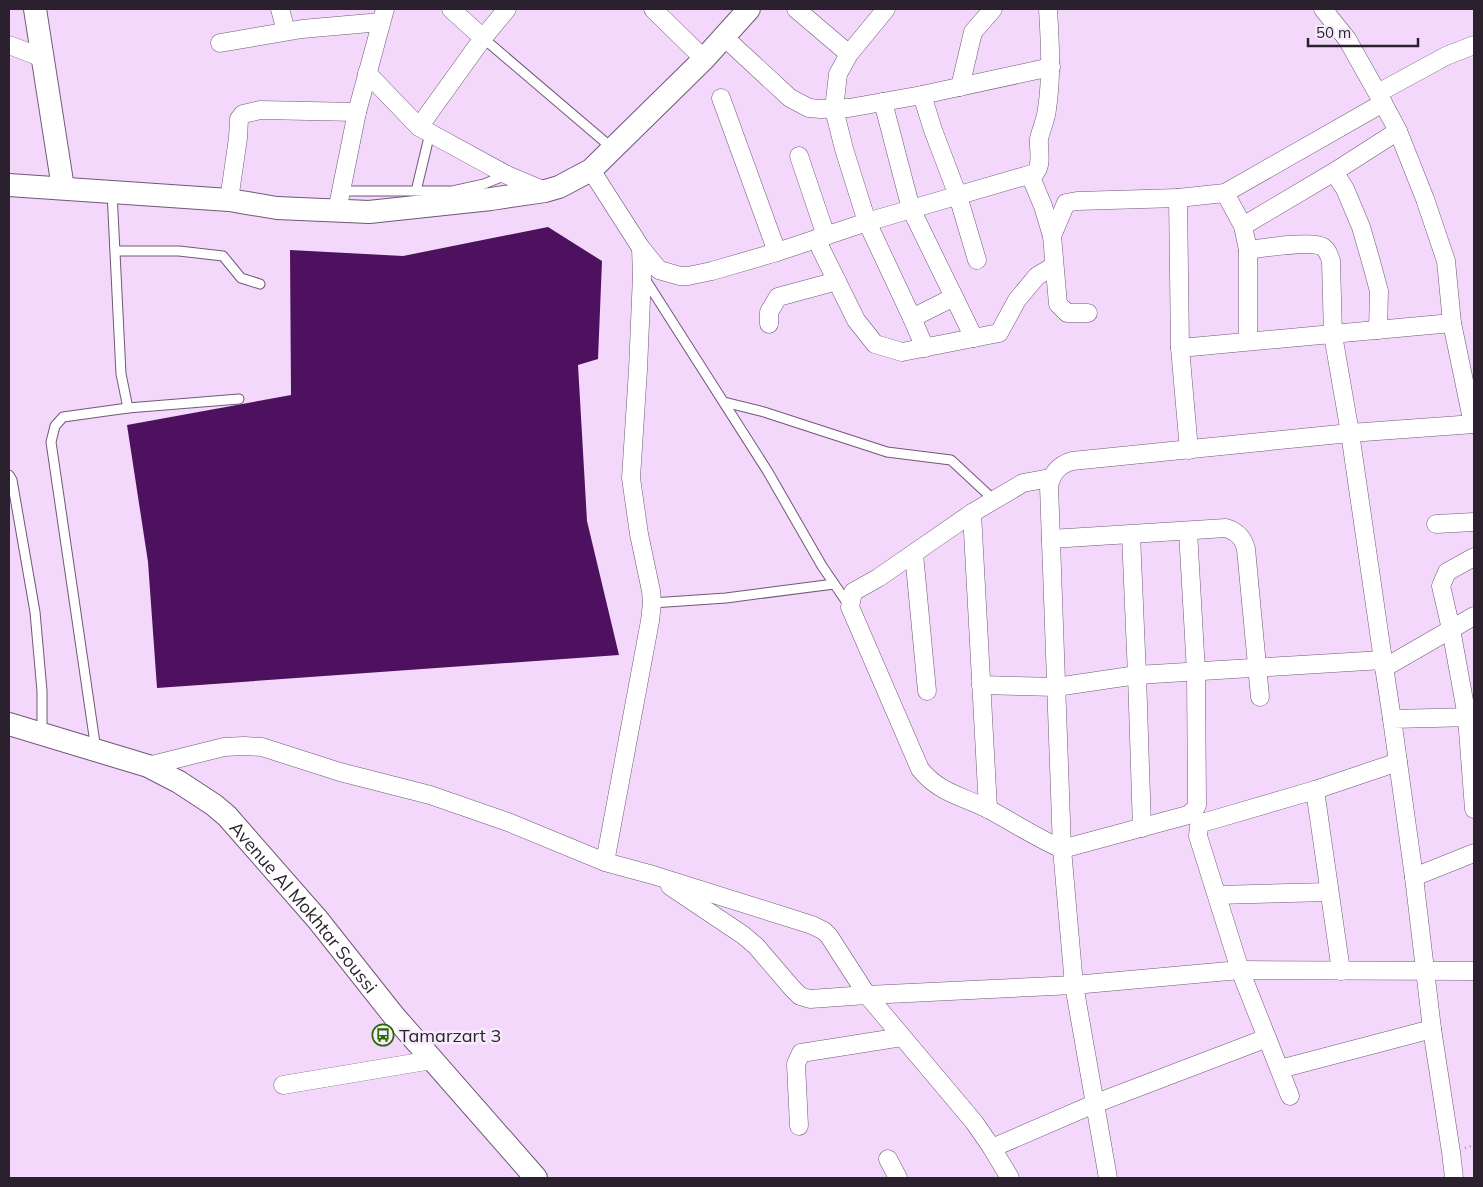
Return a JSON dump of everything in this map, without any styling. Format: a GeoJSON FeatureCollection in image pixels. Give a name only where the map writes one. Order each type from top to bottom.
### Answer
{"type":"FeatureCollection","features":[{"type":"Feature","properties":{"kind":"street"},"geometry":{"type":"LineString","coordinates":[[35,9],[63,188]]}},
{"type":"Feature","properties":{"kind":"street"},"geometry":{"type":"LineString","coordinates":[[280,9],[286,31]]}},
{"type":"Feature","properties":{"kind":"street"},"geometry":{"type":"LineString","coordinates":[[451,9],[483,38]]}},
{"type":"Feature","properties":{"kind":"street"},"geometry":{"type":"LineString","coordinates":[[425,130],[483,38],[506,9]]}},
{"type":"Feature","properties":{"kind":"street"},"geometry":{"type":"LineString","coordinates":[[652,9],[704,59]]}},
{"type":"Feature","properties":{"kind":"street"},"geometry":{"type":"LineString","coordinates":[[9,185],[229,200],[277,208],[339,201],[369,212],[491,199],[545,191],[559,187],[591,170],[704,59],[749,9]]}},
{"type":"Feature","properties":{"kind":"street"},"geometry":{"type":"LineString","coordinates":[[796,9],[849,54]]}},
{"type":"Feature","properties":{"kind":"street"},"geometry":{"type":"LineString","coordinates":[[886,9],[849,54],[838,74],[834,109],[844,150],[867,222],[925,348]]}},
{"type":"Feature","properties":{"kind":"street"},"geometry":{"type":"LineString","coordinates":[[960,87],[973,32],[993,9]]}},
{"type":"Feature","properties":{"kind":"street"},"geometry":{"type":"LineString","coordinates":[[591,170],[641,248],[659,270],[680,276],[712,271],[778,252],[867,222],[1030,176],[1035,173],[1039,164],[1039,141],[1048,107],[1051,67],[1048,9]]}},
{"type":"Feature","properties":{"kind":"street"},"geometry":{"type":"LineString","coordinates":[[1108,1178],[1074,985],[1062,849],[1050,478],[1059,467],[1072,461],[1473,424],[1452,324],[1446,261],[1425,198],[1398,131],[1381,98],[1347,39],[1323,9]]}},
{"type":"Feature","properties":{"kind":"street"},"geometry":{"type":"LineString","coordinates":[[220,42],[383,15],[356,112],[339,201]]}},
{"type":"Feature","properties":{"kind":"street"},"geometry":{"type":"LineString","coordinates":[[724,37],[794,101],[808,108],[834,109],[883,102],[1051,67]]}},
{"type":"Feature","properties":{"kind":"street"},"geometry":{"type":"LineString","coordinates":[[1052,236],[1066,203],[1077,201],[1178,198],[1225,193],[1446,56],[1474,44]]}},
{"type":"Feature","properties":{"kind":"street"},"geometry":{"type":"LineString","coordinates":[[9,45],[43,58]]}},
{"type":"Feature","properties":{"kind":"street"},"geometry":{"type":"LineString","coordinates":[[367,73],[425,130],[507,175],[545,191]]}},
{"type":"Feature","properties":{"kind":"street"},"geometry":{"type":"LineString","coordinates":[[922,95],[958,196],[977,260]]}},
{"type":"Feature","properties":{"kind":"street"},"geometry":{"type":"LineString","coordinates":[[721,98],[778,252]]}},
{"type":"Feature","properties":{"kind":"street"},"geometry":{"type":"LineString","coordinates":[[883,102],[911,209],[974,338]]}},
{"type":"Feature","properties":{"kind":"street"},"geometry":{"type":"LineString","coordinates":[[229,200],[239,119],[243,114],[260,110],[356,112]]}},
{"type":"Feature","properties":{"kind":"street"},"geometry":{"type":"LineString","coordinates":[[1243,226],[1334,172],[1398,131]]}},
{"type":"Feature","properties":{"kind":"street"},"geometry":{"type":"LineString","coordinates":[[799,156],[821,238],[837,281],[856,320],[875,344],[902,352],[999,334],[1018,300],[1032,282],[1037,276],[1054,266]]}},
{"type":"Feature","properties":{"kind":"street"},"geometry":{"type":"LineString","coordinates":[[1334,172],[1348,196],[1361,227],[1370,258],[1378,291],[1378,330]]}},
{"type":"Feature","properties":{"kind":"street"},"geometry":{"type":"LineString","coordinates":[[1030,176],[1043,206],[1052,236],[1058,304],[1067,313],[1088,314]]}},
{"type":"Feature","properties":{"kind":"street"},"geometry":{"type":"LineString","coordinates":[[1225,193],[1243,226],[1248,250],[1248,341]]}},
{"type":"Feature","properties":{"kind":"street"},"geometry":{"type":"LineString","coordinates":[[1178,198],[1180,348],[1189,450]]}},
{"type":"Feature","properties":{"kind":"street"},"geometry":{"type":"LineString","coordinates":[[1248,250],[1310,244],[1318,245],[1328,253],[1331,261],[1333,335],[1350,434],[1392,719],[1414,877],[1424,971],[1454,1178]]}},
{"type":"Feature","properties":{"kind":"street"},"geometry":{"type":"LineString","coordinates":[[604,862],[652,603],[637,526],[631,478],[642,275],[641,248]]}},
{"type":"Feature","properties":{"kind":"street"},"geometry":{"type":"LineString","coordinates":[[769,324],[769,312],[778,296],[837,281]]}},
{"type":"Feature","properties":{"kind":"street"},"geometry":{"type":"LineString","coordinates":[[912,318],[954,297]]}},
{"type":"Feature","properties":{"kind":"street"},"geometry":{"type":"LineString","coordinates":[[1180,348],[1452,324]]}},
{"type":"Feature","properties":{"kind":"street"},"geometry":{"type":"LineString","coordinates":[[1050,478],[1023,483],[972,514],[878,578],[853,592],[850,607],[920,769],[928,780],[940,788],[988,809],[1062,849],[1188,815],[1195,810],[1197,805],[1196,672],[1188,530]]}},
{"type":"Feature","properties":{"kind":"street"},"geometry":{"type":"LineString","coordinates":[[972,514],[988,809]]}},
{"type":"Feature","properties":{"kind":"street"},"geometry":{"type":"LineString","coordinates":[[1436,524],[1474,522]]}},
{"type":"Feature","properties":{"kind":"street"},"geometry":{"type":"LineString","coordinates":[[1051,539],[1226,528],[1232,530],[1241,537],[1246,549],[1260,697]]}},
{"type":"Feature","properties":{"kind":"street"},"geometry":{"type":"LineString","coordinates":[[1131,535],[1142,828]]}},
{"type":"Feature","properties":{"kind":"street"},"geometry":{"type":"LineString","coordinates":[[914,554],[927,691]]}},
{"type":"Feature","properties":{"kind":"street"},"geometry":{"type":"LineString","coordinates":[[1474,557],[1447,572],[1441,586],[1470,717],[1474,809]]}},
{"type":"Feature","properties":{"kind":"street"},"geometry":{"type":"LineString","coordinates":[[981,685],[1056,687],[1137,675],[1257,668],[1384,664],[1474,616]]}},
{"type":"Feature","properties":{"kind":"street"},"geometry":{"type":"LineString","coordinates":[[1392,719],[1470,717]]}},
{"type":"Feature","properties":{"kind":"street","name":"Avenue Al Mokhtar Soussi"},"geometry":{"type":"LineString","coordinates":[[9,724],[148,766],[179,782],[214,805],[226,816],[318,920],[394,1016],[536,1178]]}},
{"type":"Feature","properties":{"kind":"street"},"geometry":{"type":"LineString","coordinates":[[148,766],[224,747],[262,747],[340,772],[430,795],[508,822],[604,862],[653,875],[812,925],[824,931],[834,943],[867,995],[974,1122],[1010,1178]]}},
{"type":"Feature","properties":{"kind":"street"},"geometry":{"type":"LineString","coordinates":[[1290,1096],[1240,970],[1198,836],[1199,827],[1202,823],[1315,790],[1398,762]]}},
{"type":"Feature","properties":{"kind":"street"},"geometry":{"type":"LineString","coordinates":[[1315,790],[1341,971]]}},
{"type":"Feature","properties":{"kind":"street"},"geometry":{"type":"LineString","coordinates":[[1414,877],[1474,853]]}},
{"type":"Feature","properties":{"kind":"street"},"geometry":{"type":"LineString","coordinates":[[653,875],[749,940],[800,996],[810,999],[1074,985],[1240,970],[1474,971]]}},
{"type":"Feature","properties":{"kind":"street"},"geometry":{"type":"LineString","coordinates":[[1217,895],[1329,892]]}},
{"type":"Feature","properties":{"kind":"street"},"geometry":{"type":"LineString","coordinates":[[1280,1069],[1432,1030]]}},
{"type":"Feature","properties":{"kind":"street"},"geometry":{"type":"LineString","coordinates":[[799,1126],[796,1064],[800,1053],[902,1037]]}},
{"type":"Feature","properties":{"kind":"street"},"geometry":{"type":"LineString","coordinates":[[992,1148],[1094,1104],[1267,1038]]}},
{"type":"Feature","properties":{"kind":"street"},"geometry":{"type":"LineString","coordinates":[[283,1085],[432,1060]]}},
{"type":"Feature","properties":{"kind":"street"},"geometry":{"type":"LineString","coordinates":[[888,1159],[898,1178]]}},
{"type":"Feature","properties":{"kind":"lane"},"geometry":{"type":"LineString","coordinates":[[483,38],[612,149]]}},
{"type":"Feature","properties":{"kind":"lane"},"geometry":{"type":"LineString","coordinates":[[416,191],[425,130]]}},
{"type":"Feature","properties":{"kind":"lane"},"geometry":{"type":"LineString","coordinates":[[339,201],[416,191],[452,191],[484,184],[507,175]]}},
{"type":"Feature","properties":{"kind":"lane"},"geometry":{"type":"LineString","coordinates":[[112,192],[121,374],[128,408]]}},
{"type":"Feature","properties":{"kind":"lane"},"geometry":{"type":"LineString","coordinates":[[116,251],[179,251],[223,256],[241,278],[260,284]]}},
{"type":"Feature","properties":{"kind":"lane"},"geometry":{"type":"LineString","coordinates":[[642,275],[768,472],[822,566],[850,607]]}},
{"type":"Feature","properties":{"kind":"lane"},"geometry":{"type":"LineString","coordinates":[[96,750],[51,442],[55,426],[63,417],[128,408],[239,399]]}},
{"type":"Feature","properties":{"kind":"lane"},"geometry":{"type":"LineString","coordinates":[[724,402],[764,412],[887,452],[950,460],[994,500]]}},
{"type":"Feature","properties":{"kind":"lane"},"geometry":{"type":"LineString","coordinates":[[9,475],[12,480],[34,612],[42,691],[42,734]]}},
{"type":"Feature","properties":{"kind":"lane"},"geometry":{"type":"LineString","coordinates":[[652,603],[726,598],[834,584]]}},
{"type":"Feature","properties":{"kind":"building"},"geometry":{"type":"Polygon","coordinates":[[[548,227],[602,261],[598,359],[578,365],[587,521],[619,655],[157,688],[148,562],[127,425],[291,395],[290,250],[403,256],[548,227]]]}},
{"type":"Feature","properties":{"kind":"place","name":"Tamarzart 3"},"geometry":{"type":"Point","coordinates":[383,1035]}}]}
